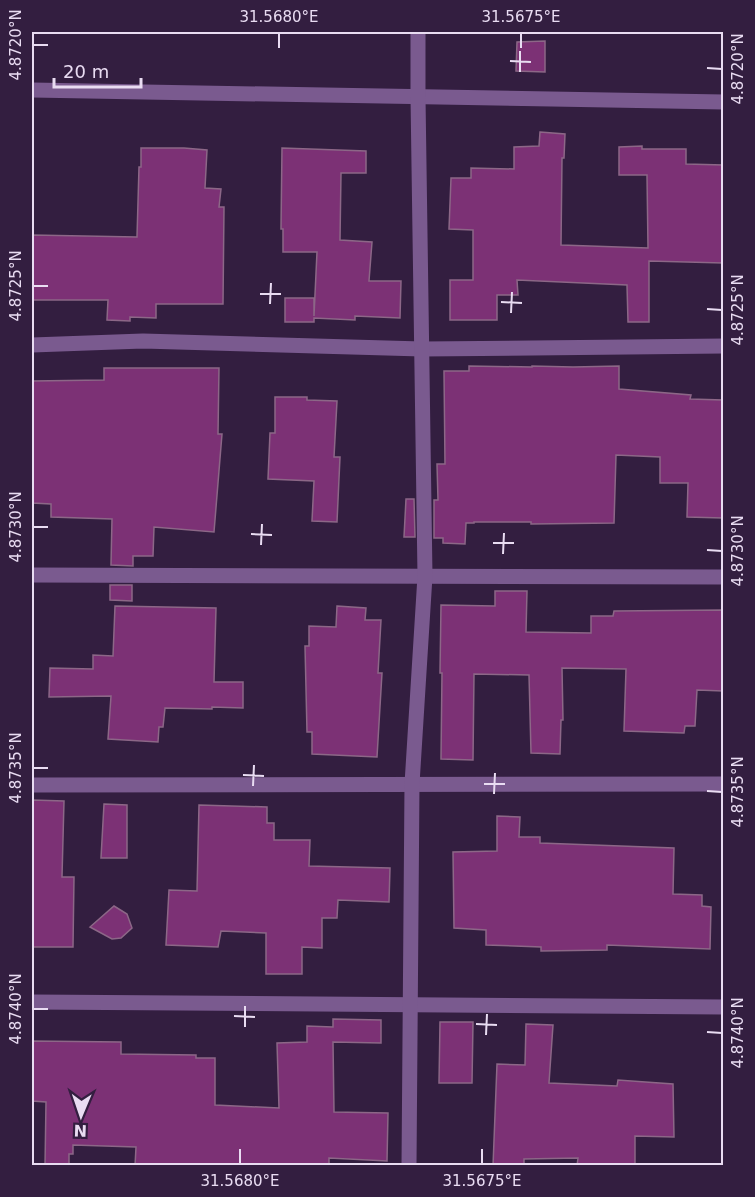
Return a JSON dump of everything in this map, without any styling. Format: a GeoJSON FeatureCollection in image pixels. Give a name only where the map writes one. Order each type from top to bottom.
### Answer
{"type":"FeatureCollection","features":[{"type":"Feature","properties":{"kind":"street"},"geometry":{"type":"LineString","coordinates":[[410,1166],[412,784],[425,576],[418,32]]}},
{"type":"Feature","properties":{"kind":"street"},"geometry":{"type":"LineString","coordinates":[[32,90],[723,102]]}},
{"type":"Feature","properties":{"kind":"street"},"geometry":{"type":"LineString","coordinates":[[32,345],[143,341],[422,349],[723,346]]}},
{"type":"Feature","properties":{"kind":"street"},"geometry":{"type":"LineString","coordinates":[[32,575],[723,577]]}},
{"type":"Feature","properties":{"kind":"street"},"geometry":{"type":"LineString","coordinates":[[32,785],[723,784]]}},
{"type":"Feature","properties":{"kind":"street"},"geometry":{"type":"LineString","coordinates":[[32,1002],[723,1007]]}},
{"type":"Feature","properties":{"kind":"building"},"geometry":{"type":"Polygon","coordinates":[[[545,41],[545,72],[516,71],[517,42],[545,41]]]}},
{"type":"Feature","properties":{"kind":"building"},"geometry":{"type":"Polygon","coordinates":[[[540,132],[565,134],[564,158],[562,158],[561,245],[648,248],[647,175],[619,175],[619,147],[686,149],[686,164],[723,165],[723,263],[649,261],[649,322],[628,322],[627,285],[517,280],[518,295],[497,295],[497,320],[450,320],[450,280],[473,280],[473,230],[449,229],[451,178],[471,178],[471,168],[514,169],[514,147],[539,146],[540,132]]]}},
{"type":"Feature","properties":{"kind":"building"},"geometry":{"type":"Polygon","coordinates":[[[141,148],[207,150],[205,188],[221,189],[219,207],[224,207],[223,304],[156,304],[156,318],[130,317],[130,321],[107,320],[108,300],[32,300],[32,235],[137,237],[141,148]]]}},
{"type":"Feature","properties":{"kind":"building"},"geometry":{"type":"Polygon","coordinates":[[[282,148],[366,151],[366,173],[341,173],[340,240],[372,242],[369,281],[401,281],[400,318],[355,316],[355,320],[314,318],[314,322],[285,322],[285,298],[314,298],[314,316],[317,252],[283,252],[282,148]]]}},
{"type":"Feature","properties":{"kind":"building"},"geometry":{"type":"Polygon","coordinates":[[[469,366],[619,366],[619,389],[691,395],[690,399],[723,400],[723,518],[687,517],[688,483],[660,483],[660,457],[616,455],[614,523],[474,522],[466,523],[465,544],[443,543],[443,538],[434,538],[434,500],[438,500],[437,464],[445,464],[444,371],[469,371],[469,366]]]}},
{"type":"Feature","properties":{"kind":"building"},"geometry":{"type":"Polygon","coordinates":[[[104,368],[219,368],[218,434],[222,434],[214,532],[154,527],[153,556],[133,556],[133,566],[111,565],[112,519],[51,517],[51,504],[32,503],[32,381],[104,380],[104,368]]]}},
{"type":"Feature","properties":{"kind":"building"},"geometry":{"type":"Polygon","coordinates":[[[275,397],[307,397],[307,400],[337,401],[334,457],[340,457],[337,522],[312,521],[314,481],[268,479],[270,433],[275,433],[275,397]]]}},
{"type":"Feature","properties":{"kind":"building"},"geometry":{"type":"Polygon","coordinates":[[[406,499],[414,499],[415,537],[404,537],[406,499]]]}},
{"type":"Feature","properties":{"kind":"building"},"geometry":{"type":"Polygon","coordinates":[[[110,585],[132,585],[132,601],[110,600],[110,585]]]}},
{"type":"Feature","properties":{"kind":"building"},"geometry":{"type":"Polygon","coordinates":[[[495,591],[527,591],[526,632],[591,633],[591,616],[613,616],[614,611],[723,610],[723,691],[697,690],[695,726],[685,726],[684,733],[624,731],[626,669],[562,668],[563,720],[561,720],[560,754],[531,753],[529,675],[474,674],[473,760],[441,759],[441,605],[495,606],[495,591]]]}},
{"type":"Feature","properties":{"kind":"building"},"geometry":{"type":"Polygon","coordinates":[[[115,606],[216,608],[214,682],[243,682],[243,708],[165,708],[163,727],[159,727],[158,742],[108,739],[111,696],[49,697],[50,668],[93,669],[93,655],[113,656],[115,606]]]}},
{"type":"Feature","properties":{"kind":"building"},"geometry":{"type":"Polygon","coordinates":[[[337,606],[366,608],[365,620],[381,620],[378,673],[382,673],[377,757],[312,754],[312,732],[307,732],[305,646],[309,646],[309,626],[336,627],[337,606]]]}},
{"type":"Feature","properties":{"kind":"building"},"geometry":{"type":"Polygon","coordinates":[[[32,800],[64,801],[62,877],[74,877],[73,947],[32,947],[32,800]]]}},
{"type":"Feature","properties":{"kind":"building"},"geometry":{"type":"Polygon","coordinates":[[[104,804],[127,805],[127,858],[101,858],[104,804]]]}},
{"type":"Feature","properties":{"kind":"building"},"geometry":{"type":"Polygon","coordinates":[[[199,805],[267,807],[267,823],[274,823],[274,840],[310,840],[309,866],[390,868],[389,902],[338,900],[337,918],[322,918],[322,948],[302,947],[302,974],[266,974],[266,933],[221,931],[218,947],[166,945],[169,890],[197,891],[199,805]]]}},
{"type":"Feature","properties":{"kind":"building"},"geometry":{"type":"Polygon","coordinates":[[[497,816],[520,817],[519,837],[540,837],[540,843],[674,848],[673,894],[702,895],[702,906],[711,907],[710,949],[607,945],[607,950],[541,951],[541,947],[486,945],[486,930],[454,928],[453,852],[497,851],[497,816]]]}},
{"type":"Feature","properties":{"kind":"building"},"geometry":{"type":"Polygon","coordinates":[[[114,906],[127,914],[132,928],[121,938],[112,939],[90,927],[114,906]]]}},
{"type":"Feature","properties":{"kind":"building"},"geometry":{"type":"Polygon","coordinates":[[[333,1019],[381,1020],[381,1043],[333,1042],[334,1112],[388,1113],[387,1161],[329,1158],[329,1166],[135,1166],[136,1147],[73,1145],[73,1154],[69,1154],[69,1166],[45,1166],[46,1102],[32,1101],[32,1041],[121,1042],[121,1054],[196,1055],[196,1058],[215,1058],[215,1105],[279,1108],[277,1043],[307,1042],[307,1026],[333,1027],[333,1019]]]}},
{"type":"Feature","properties":{"kind":"building"},"geometry":{"type":"Polygon","coordinates":[[[440,1022],[473,1022],[472,1083],[439,1083],[440,1022]]]}},
{"type":"Feature","properties":{"kind":"building"},"geometry":{"type":"Polygon","coordinates":[[[526,1024],[553,1025],[549,1083],[617,1086],[618,1080],[673,1084],[674,1137],[635,1136],[635,1165],[577,1166],[578,1158],[524,1159],[524,1166],[493,1166],[497,1064],[525,1065],[526,1024]]]}}]}
